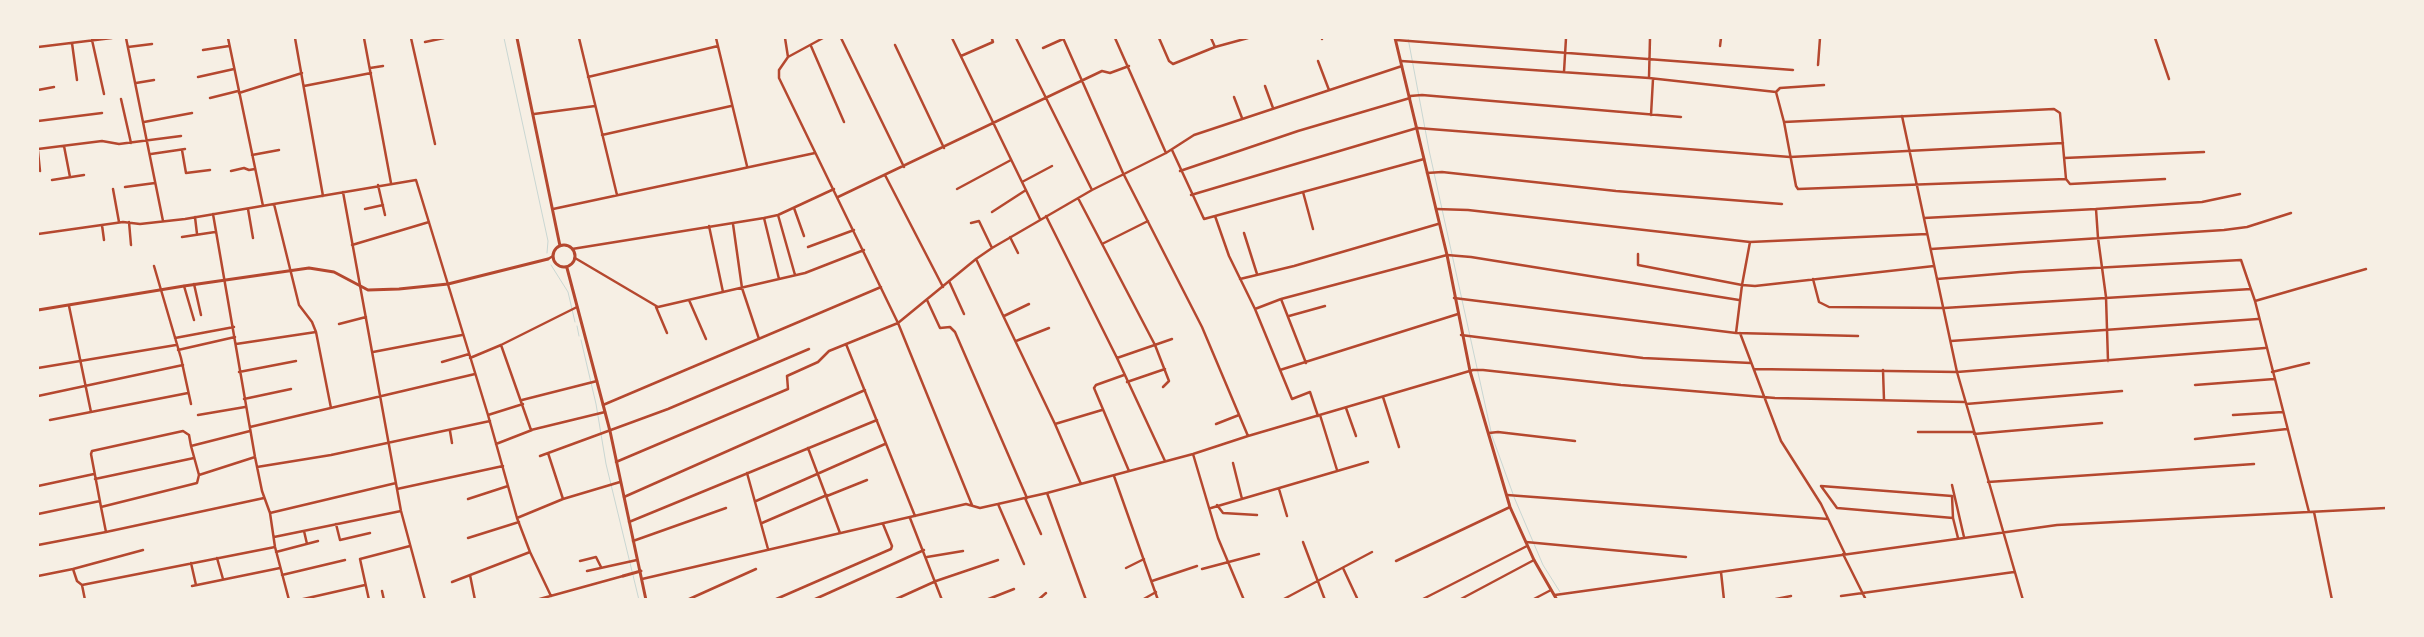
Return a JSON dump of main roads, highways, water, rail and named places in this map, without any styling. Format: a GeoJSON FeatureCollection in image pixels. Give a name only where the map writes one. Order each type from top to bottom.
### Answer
{"type":"FeatureCollection","features":[{"type":"Feature","properties":{"kind":"waterway"},"geometry":{"type":"LineString","coordinates":[[504,38],[548,241],[547,253]]}},
{"type":"Feature","properties":{"kind":"waterway"},"geometry":{"type":"LineString","coordinates":[[1408,38],[1429,150],[1492,436],[1513,494]]}},
{"type":"Feature","properties":{"kind":"waterway"},"geometry":{"type":"LineString","coordinates":[[551,265],[568,292],[575,322]]}},
{"type":"Feature","properties":{"kind":"waterway"},"geometry":{"type":"LineString","coordinates":[[577,326],[579,336]]}},
{"type":"Feature","properties":{"kind":"waterway"},"geometry":{"type":"LineString","coordinates":[[581,340],[596,404],[606,464],[639,600]]}},
{"type":"Feature","properties":{"kind":"waterway"},"geometry":{"type":"LineString","coordinates":[[1514,497],[1543,565],[1560,592]]}}]}
